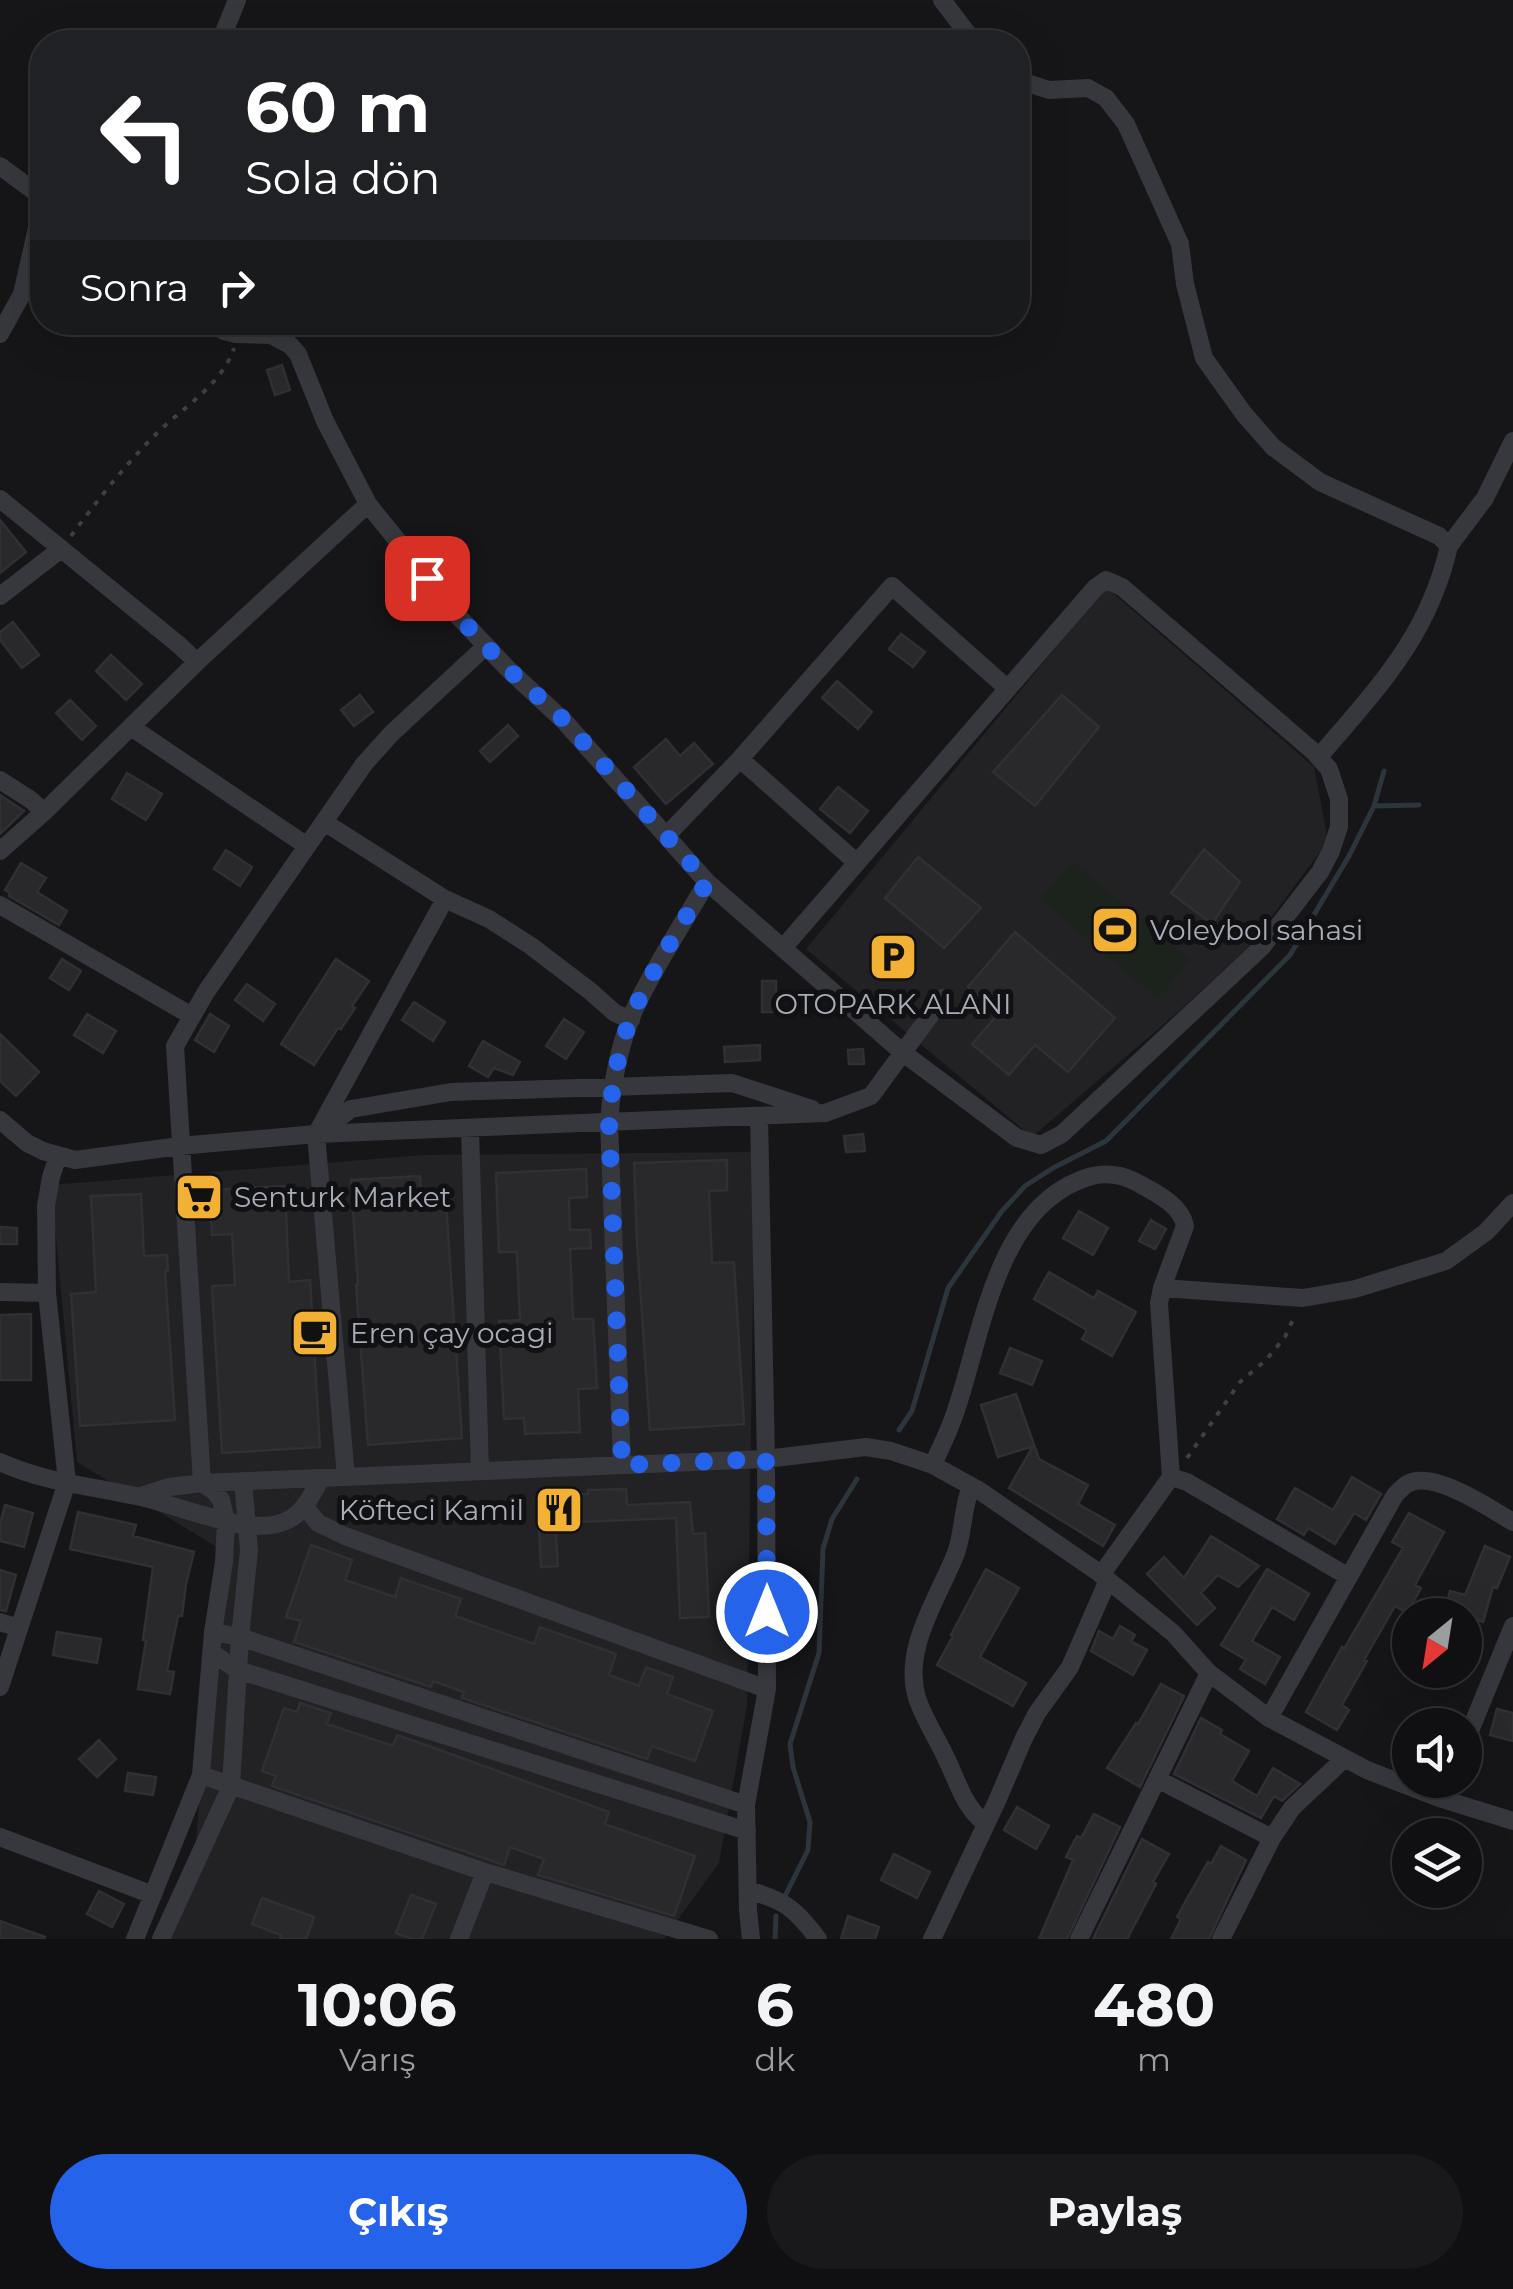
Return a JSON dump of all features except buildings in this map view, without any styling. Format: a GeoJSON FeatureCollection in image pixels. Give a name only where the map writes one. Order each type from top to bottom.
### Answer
{"type":"FeatureCollection","features":[{"type":"Feature","properties":{"kind":"street"},"geometry":{"type":"LineString","coordinates":[[225,30],[236,0]]}},
{"type":"Feature","properties":{"kind":"street"},"geometry":{"type":"LineString","coordinates":[[942,0],[965,30]]}},
{"type":"Feature","properties":{"kind":"street"},"geometry":{"type":"LineString","coordinates":[[1030,84],[1049,90],[1088,88],[1106,98],[1126,124],[1180,244],[1185,284],[1204,358],[1273,447],[1320,482],[1439,536],[1448,546]]}},
{"type":"Feature","properties":{"kind":"street"},"geometry":{"type":"LineString","coordinates":[[0,166],[30,188]]}},
{"type":"Feature","properties":{"kind":"street"},"geometry":{"type":"LineString","coordinates":[[2,326],[22,294],[30,259]]}},
{"type":"Feature","properties":{"kind":"street"},"geometry":{"type":"LineString","coordinates":[[271,335],[298,354],[368,504],[457,615],[564,720],[707,882],[902,1052],[1017,1138],[1041,1145],[1062,1134],[1262,947],[1320,872],[1331,851],[1339,828],[1339,798],[1329,769],[1318,758],[1122,588],[1106,580],[783,948]]}},
{"type":"Feature","properties":{"kind":"street"},"geometry":{"type":"LineString","coordinates":[[1318,758],[1394,668],[1420,628],[1443,571],[1448,546],[1485,498],[1513,441]]}},
{"type":"Feature","properties":{"kind":"street"},"geometry":{"type":"LineString","coordinates":[[0,499],[197,662]]}},
{"type":"Feature","properties":{"kind":"street"},"geometry":{"type":"LineString","coordinates":[[0,851],[368,504]]}},
{"type":"Feature","properties":{"kind":"street"},"geometry":{"type":"LineString","coordinates":[[0,596],[61,549]]}},
{"type":"Feature","properties":{"kind":"street"},"geometry":{"type":"LineString","coordinates":[[666,836],[740,759],[892,586],[1008,689]]}},
{"type":"Feature","properties":{"kind":"street"},"geometry":{"type":"LineString","coordinates":[[202,1483],[175,1046],[206,992],[364,764],[486,646]]}},
{"type":"Feature","properties":{"kind":"street"},"geometry":{"type":"LineString","coordinates":[[131,727],[307,846]]}},
{"type":"Feature","properties":{"kind":"street"},"geometry":{"type":"LineString","coordinates":[[740,759],[857,863]]}},
{"type":"Feature","properties":{"kind":"street"},"geometry":{"type":"LineString","coordinates":[[0,780],[44,812]]}},
{"type":"Feature","properties":{"kind":"street"},"geometry":{"type":"LineString","coordinates":[[324,822],[445,898],[489,919],[531,946],[616,1013],[631,1020]]}},
{"type":"Feature","properties":{"kind":"street"},"geometry":{"type":"LineString","coordinates":[[622,1465],[609,1122],[612,1086],[636,1004],[707,882]]}},
{"type":"Feature","properties":{"kind":"street"},"geometry":{"type":"LineString","coordinates":[[346,1477],[316,1134],[445,898]]}},
{"type":"Feature","properties":{"kind":"street"},"geometry":{"type":"LineString","coordinates":[[0,905],[192,1016]]}},
{"type":"Feature","properties":{"kind":"street"},"geometry":{"type":"LineString","coordinates":[[0,1120],[26,1142],[74,1160],[316,1134],[825,1113],[872,1096],[943,998]]}},
{"type":"Feature","properties":{"kind":"street"},"geometry":{"type":"LineString","coordinates":[[316,1134],[350,1109],[451,1092],[732,1082],[825,1113]]}},
{"type":"Feature","properties":{"kind":"street"},"geometry":{"type":"LineString","coordinates":[[752,1939],[746,1804],[767,1689],[759,1116]]}},
{"type":"Feature","properties":{"kind":"street"},"geometry":{"type":"LineString","coordinates":[[470,1128],[480,1471]]}},
{"type":"Feature","properties":{"kind":"street"},"geometry":{"type":"LineString","coordinates":[[0,1687],[67,1482],[47,1292],[46,1206],[58,1156]]}},
{"type":"Feature","properties":{"kind":"street"},"geometry":{"type":"LineString","coordinates":[[932,1465],[954,1418],[998,1276],[1022,1228],[1044,1201],[1068,1184],[1091,1175],[1112,1173],[1170,1202],[1185,1226],[1162,1288],[1160,1320],[1171,1477],[1104,1577],[1070,1667],[1024,1738],[932,1939]]}},
{"type":"Feature","properties":{"kind":"street"},"geometry":{"type":"LineString","coordinates":[[1162,1288],[1303,1298],[1355,1290],[1446,1261],[1486,1232],[1513,1203]]}},
{"type":"Feature","properties":{"kind":"street"},"geometry":{"type":"LineString","coordinates":[[0,1292],[47,1292]]}},
{"type":"Feature","properties":{"kind":"street"},"geometry":{"type":"LineString","coordinates":[[141,1496],[202,1483],[766,1459],[866,1447],[892,1451],[932,1465],[971,1486],[1104,1577],[1173,1633],[1209,1673],[1269,1718],[1367,1770],[1513,1822]]}},
{"type":"Feature","properties":{"kind":"street"},"geometry":{"type":"LineString","coordinates":[[0,1462],[33,1474],[141,1496],[248,1524],[277,1524],[292,1519],[304,1508],[321,1478]]}},
{"type":"Feature","properties":{"kind":"street"},"geometry":{"type":"LineString","coordinates":[[1171,1477],[1187,1482],[1349,1577]]}},
{"type":"Feature","properties":{"kind":"street"},"geometry":{"type":"LineString","coordinates":[[1269,1718],[1395,1495],[1406,1484],[1420,1479],[1437,1483],[1475,1499],[1513,1522]]}},
{"type":"Feature","properties":{"kind":"street"},"geometry":{"type":"LineString","coordinates":[[160,1939],[231,1786],[249,1550],[243,1482]]}},
{"type":"Feature","properties":{"kind":"street"},"geometry":{"type":"LineString","coordinates":[[134,1939],[201,1775],[226,1521],[221,1500],[202,1483]]}},
{"type":"Feature","properties":{"kind":"street"},"geometry":{"type":"LineString","coordinates":[[971,1486],[964,1505],[960,1542],[918,1642],[914,1682],[917,1700],[962,1797],[973,1814],[986,1824]]}},
{"type":"Feature","properties":{"kind":"street"},"geometry":{"type":"LineString","coordinates":[[304,1508],[318,1523],[345,1536],[767,1689]]}},
{"type":"Feature","properties":{"kind":"street"},"geometry":{"type":"LineString","coordinates":[[0,1622],[20,1628]]}},
{"type":"Feature","properties":{"kind":"street"},"geometry":{"type":"LineString","coordinates":[[1479,1708],[1513,1626]]}},
{"type":"Feature","properties":{"kind":"street"},"geometry":{"type":"LineString","coordinates":[[214,1632],[746,1804]]}},
{"type":"Feature","properties":{"kind":"street"},"geometry":{"type":"LineString","coordinates":[[212,1653],[238,1670],[747,1831]]}},
{"type":"Feature","properties":{"kind":"street"},"geometry":{"type":"LineString","coordinates":[[1079,1939],[1209,1673]]}},
{"type":"Feature","properties":{"kind":"street"},"geometry":{"type":"LineString","coordinates":[[1221,1939],[1272,1838],[1292,1808],[1344,1758]]}},
{"type":"Feature","properties":{"kind":"street"},"geometry":{"type":"LineString","coordinates":[[201,1775],[485,1872],[708,1939]]}},
{"type":"Feature","properties":{"kind":"street"},"geometry":{"type":"LineString","coordinates":[[1157,1779],[1272,1838]]}},
{"type":"Feature","properties":{"kind":"street"},"geometry":{"type":"LineString","coordinates":[[0,1837],[152,1895]]}},
{"type":"Feature","properties":{"kind":"street"},"geometry":{"type":"LineString","coordinates":[[458,1939],[485,1872]]}},
{"type":"Feature","properties":{"kind":"street"},"geometry":{"type":"LineString","coordinates":[[748,1890],[780,1900],[799,1914],[818,1939]]}},
{"type":"Feature","properties":{"kind":"path"},"geometry":{"type":"LineString","coordinates":[[61,549],[154,436],[219,376],[233,353],[236,335]]}},
{"type":"Feature","properties":{"kind":"path"},"geometry":{"type":"LineString","coordinates":[[1171,1477],[1240,1382],[1285,1337],[1303,1298]]}},
{"type":"Feature","properties":{"kind":"shaded area"},"geometry":{"type":"Polygon","coordinates":[[[1106,587],[1314,767],[1328,841],[1251,945],[1032,1137],[806,949],[1106,587]]]}},
{"type":"Feature","properties":{"kind":"shaded area","name":"Voleybol sahasi"},"geometry":{"type":"Polygon","coordinates":[[[1072,861],[1191,960],[1158,999],[1039,899],[1072,861]]]}},
{"type":"Feature","properties":{"kind":"shaded area"},"geometry":{"type":"Polygon","coordinates":[[[755,1152],[747,1706],[719,1863],[664,1939],[168,1939],[192,1889],[220,1549],[77,1462],[51,1185],[423,1155],[755,1152]]]}},
{"type":"Feature","properties":{"kind":"waterway"},"geometry":{"type":"LineString","coordinates":[[899,1430],[912,1411],[948,1288],[1002,1211],[1025,1186],[1106,1141],[1290,955],[1349,856],[1374,806],[1384,771]]}},
{"type":"Feature","properties":{"kind":"waterway"},"geometry":{"type":"LineString","coordinates":[[1374,806],[1419,805]]}},
{"type":"Feature","properties":{"kind":"waterway"},"geometry":{"type":"LineString","coordinates":[[785,1896],[808,1850],[810,1822],[790,1744],[819,1653],[823,1549],[832,1519],[857,1479]]}},
{"type":"Feature","properties":{"kind":"waterway"},"geometry":{"type":"LineString","coordinates":[[775,1939],[776,1916]]}},
{"type":"Feature","properties":{"kind":"place","name":"Voleybol sahasi"},"geometry":{"type":"Point","coordinates":[1115,930]}},
{"type":"Feature","properties":{"kind":"place","name":"OTOPARK ALANI"},"geometry":{"type":"Point","coordinates":[893,957]}},
{"type":"Feature","properties":{"kind":"place","name":"Senturk Market"},"geometry":{"type":"Point","coordinates":[199,1197]}},
{"type":"Feature","properties":{"kind":"place","name":"Eren çay ocagi"},"geometry":{"type":"Point","coordinates":[315,1333]}},
{"type":"Feature","properties":{"kind":"place","name":"Köfteci Kamil"},"geometry":{"type":"Point","coordinates":[559,1510]}},
{"type":"Feature","properties":{"kind":"route"},"geometry":{"type":"LineString","coordinates":[[427,578],[508,669],[564,720],[707,882],[636,1004],[612,1086],[609,1122],[622,1465],[766,1459],[767,1612]]}}]}
